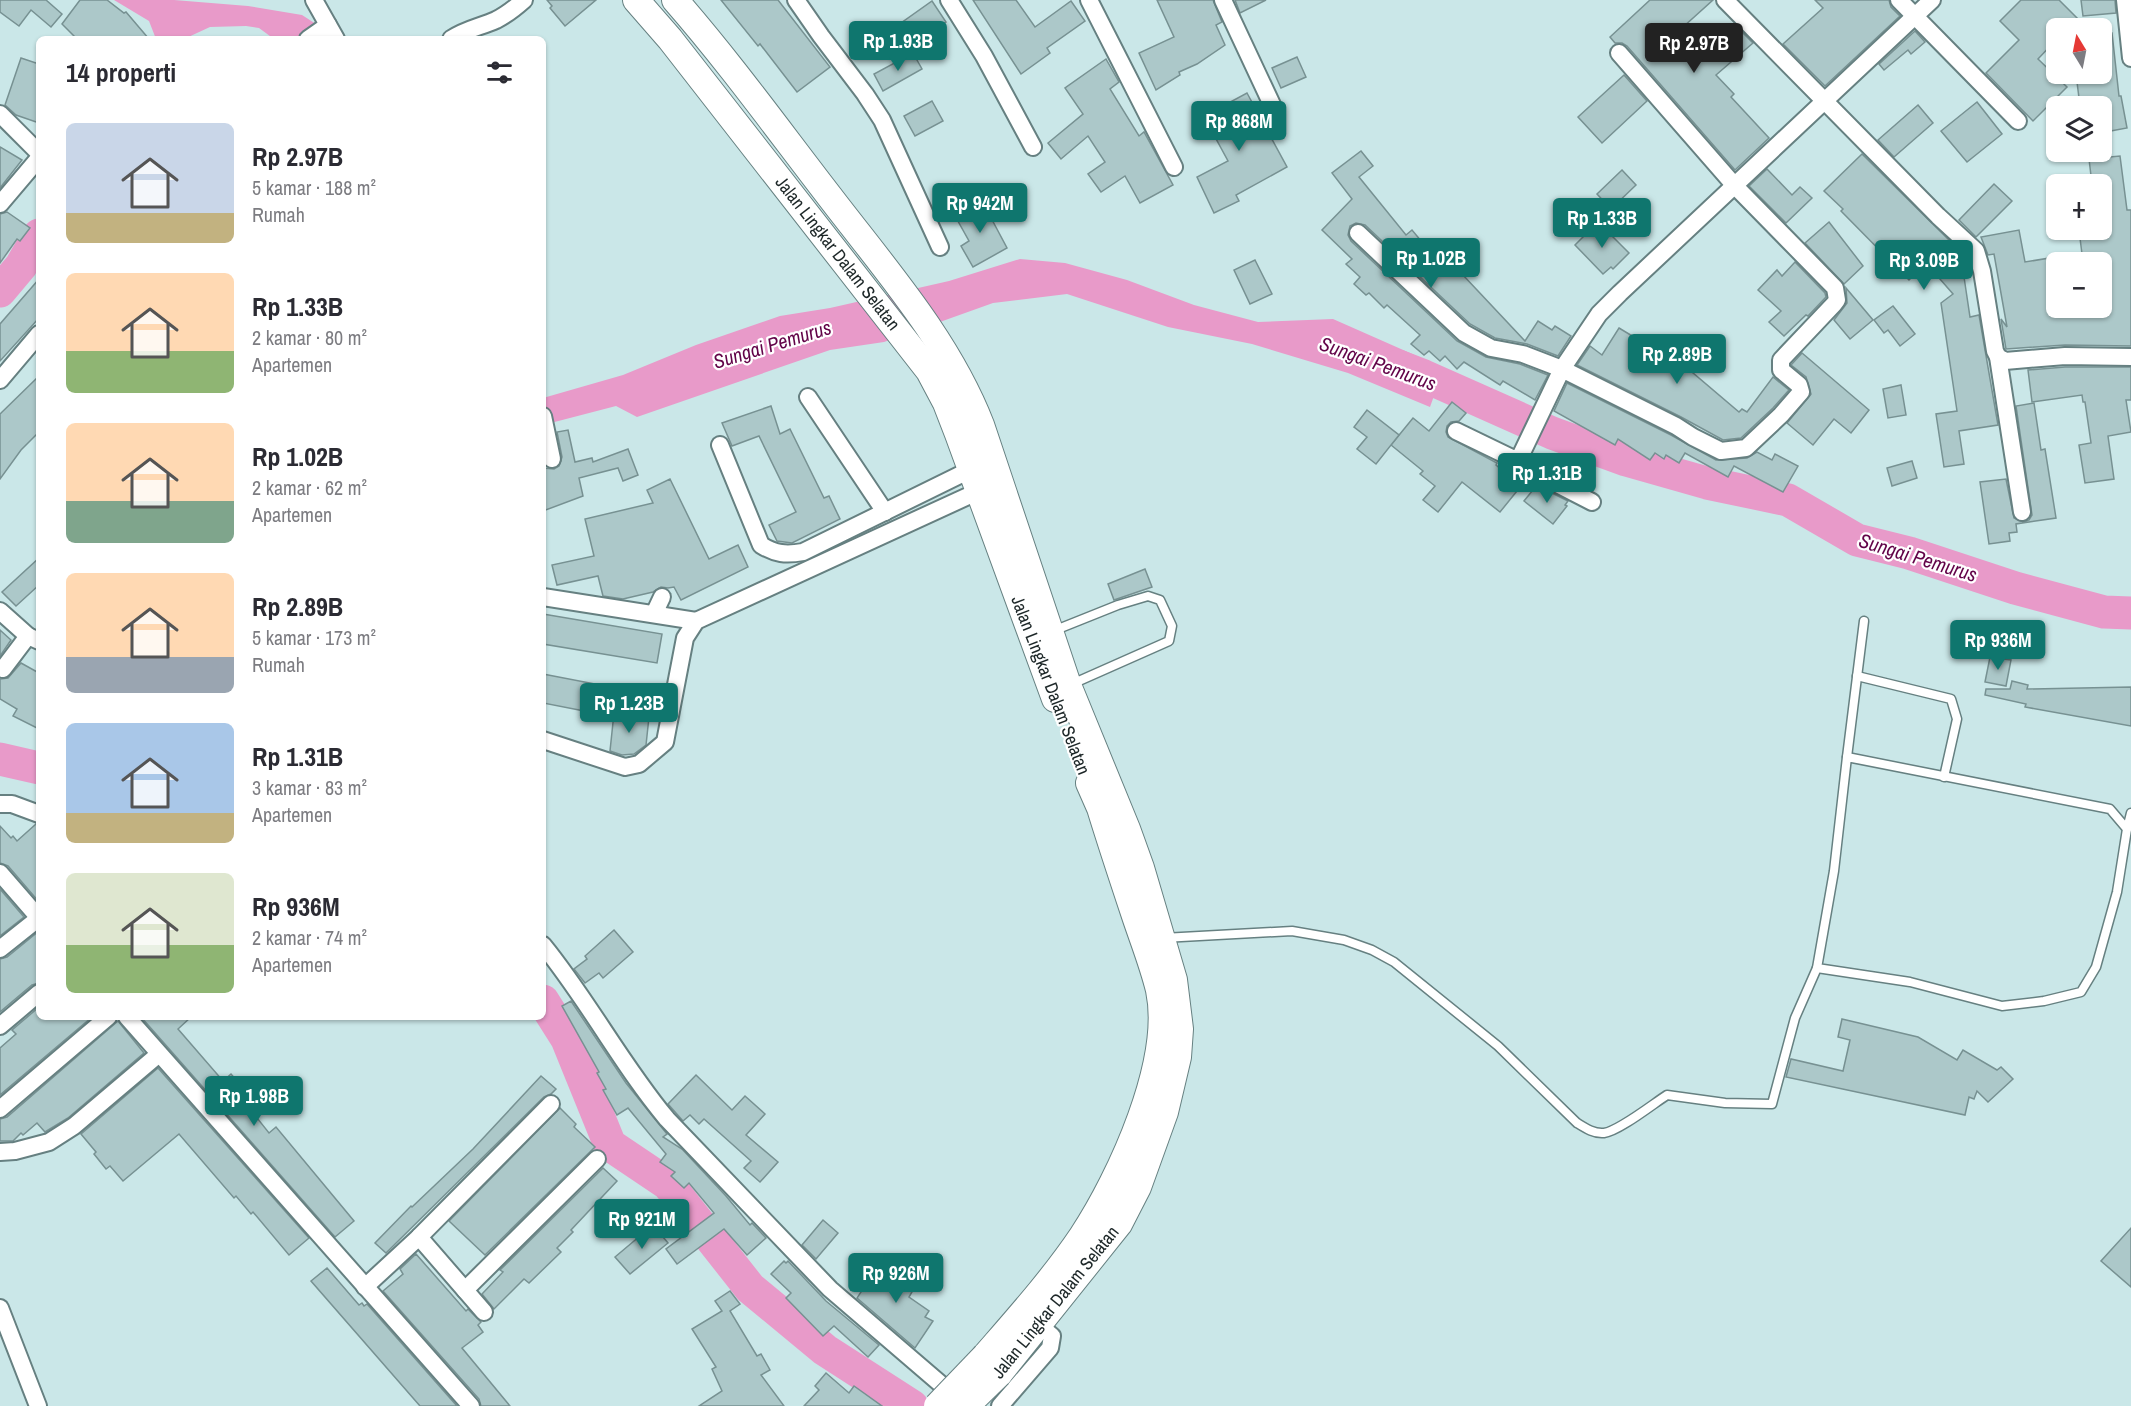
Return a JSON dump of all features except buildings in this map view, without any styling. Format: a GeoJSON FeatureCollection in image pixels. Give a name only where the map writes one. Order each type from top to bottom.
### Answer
{"type":"FeatureCollection","features":[{"type":"Feature","properties":{"kind":"main road","name":"Jalan Lingkar Dalam Selatan"},"geometry":{"type":"LineString","coordinates":[[636,0],[844,261],[938,363]]}},
{"type":"Feature","properties":{"kind":"main road","name":"Jalan Lingkar Dalam Selatan"},"geometry":{"type":"LineString","coordinates":[[675,0],[722,55],[868,246],[938,363],[946,403],[980,473],[1042,636],[1159,991],[1161,1037],[1149,1095],[1124,1160],[1082,1236],[1031,1318]]}},
{"type":"Feature","properties":{"kind":"main road"},"geometry":{"type":"LineString","coordinates":[[698,75],[722,55]]}},
{"type":"Feature","properties":{"kind":"main road","name":"Jalan Lingkar Dalam Selatan"},"geometry":{"type":"LineString","coordinates":[[980,473],[1042,636]]}},
{"type":"Feature","properties":{"kind":"main road","name":"Jalan Lingkar Dalam Selatan"},"geometry":{"type":"LineString","coordinates":[[966,1406],[992,1365],[1031,1318],[1119,1224],[1134,1196],[1165,1112],[1178,1057],[1180,1029],[1174,980],[1163,938],[1127,829],[1060,689]]}},
{"type":"Feature","properties":{"kind":"main road"},"geometry":{"type":"LineString","coordinates":[[1111,1184],[1134,1196]]}},
{"type":"Feature","properties":{"kind":"main road","name":"Jalan Lingkar Dalam Selatan"},"geometry":{"type":"LineString","coordinates":[[937,1406],[992,1365]]}},
{"type":"Feature","properties":{"kind":"street"},"geometry":{"type":"LineString","coordinates":[[314,0],[329,31]]}},
{"type":"Feature","properties":{"kind":"street"},"geometry":{"type":"LineString","coordinates":[[456,36],[465,30],[494,21],[524,0]]}},
{"type":"Feature","properties":{"kind":"street"},"geometry":{"type":"LineString","coordinates":[[796,0],[882,120],[940,247]]}},
{"type":"Feature","properties":{"kind":"street"},"geometry":{"type":"LineString","coordinates":[[949,0],[984,56],[1033,147]]}},
{"type":"Feature","properties":{"kind":"street"},"geometry":{"type":"LineString","coordinates":[[1089,0],[1174,167]]}},
{"type":"Feature","properties":{"kind":"street"},"geometry":{"type":"LineString","coordinates":[[1223,0],[1274,109]]}},
{"type":"Feature","properties":{"kind":"street"},"geometry":{"type":"LineString","coordinates":[[1725,0],[1824,102],[1976,251],[1982,271],[1995,351],[1998,357],[2022,512]]}},
{"type":"Feature","properties":{"kind":"street"},"geometry":{"type":"LineString","coordinates":[[1899,0],[2018,122]]}},
{"type":"Feature","properties":{"kind":"street"},"geometry":{"type":"LineString","coordinates":[[1521,453],[1562,369],[1599,314],[1932,0]]}},
{"type":"Feature","properties":{"kind":"street"},"geometry":{"type":"LineString","coordinates":[[2125,0],[2131,58]]}},
{"type":"Feature","properties":{"kind":"street"},"geometry":{"type":"LineString","coordinates":[[1358,233],[1464,333],[1491,348],[1523,354],[1562,369],[1721,451],[1746,448],[1781,415],[1802,389],[1781,370],[1781,360],[1834,304],[1837,294],[1835,288],[1735,186],[1618,53]]}},
{"type":"Feature","properties":{"kind":"street"},"geometry":{"type":"LineString","coordinates":[[0,114],[36,150]]}},
{"type":"Feature","properties":{"kind":"street"},"geometry":{"type":"LineString","coordinates":[[0,204],[36,162]]}},
{"type":"Feature","properties":{"kind":"street"},"geometry":{"type":"LineString","coordinates":[[0,380],[36,338]]}},
{"type":"Feature","properties":{"kind":"street"},"geometry":{"type":"LineString","coordinates":[[1998,357],[2005,361],[2065,357],[2131,357]]}},
{"type":"Feature","properties":{"kind":"street"},"geometry":{"type":"LineString","coordinates":[[808,397],[885,512]]}},
{"type":"Feature","properties":{"kind":"street"},"geometry":{"type":"LineString","coordinates":[[546,427],[552,459]]}},
{"type":"Feature","properties":{"kind":"street"},"geometry":{"type":"LineString","coordinates":[[1456,431],[1521,453],[1557,484],[1592,502]]}},
{"type":"Feature","properties":{"kind":"street"},"geometry":{"type":"LineString","coordinates":[[720,445],[761,545],[770,550],[789,554],[803,552],[885,512],[980,473]]}},
{"type":"Feature","properties":{"kind":"street"},"geometry":{"type":"LineString","coordinates":[[546,741],[625,767],[639,764],[665,742],[685,638],[688,630],[696,621],[980,473]]}},
{"type":"Feature","properties":{"kind":"street"},"geometry":{"type":"LineString","coordinates":[[546,597],[696,621]]}},
{"type":"Feature","properties":{"kind":"street"},"geometry":{"type":"LineString","coordinates":[[654,614],[662,597]]}},
{"type":"Feature","properties":{"kind":"street"},"geometry":{"type":"LineString","coordinates":[[0,611],[33,639],[3,669]]}},
{"type":"Feature","properties":{"kind":"street"},"geometry":{"type":"LineString","coordinates":[[0,804],[12,804],[36,813]]}},
{"type":"Feature","properties":{"kind":"street"},"geometry":{"type":"LineString","coordinates":[[0,873],[36,915]]}},
{"type":"Feature","properties":{"kind":"street"},"geometry":{"type":"LineString","coordinates":[[0,949],[36,920]]}},
{"type":"Feature","properties":{"kind":"street"},"geometry":{"type":"LineString","coordinates":[[546,949],[568,976],[648,1096],[667,1119],[830,1289],[966,1406]]}},
{"type":"Feature","properties":{"kind":"street"},"geometry":{"type":"LineString","coordinates":[[0,1026],[36,996]]}},
{"type":"Feature","properties":{"kind":"street"},"geometry":{"type":"LineString","coordinates":[[0,1109],[104,1020]]}},
{"type":"Feature","properties":{"kind":"street"},"geometry":{"type":"LineString","coordinates":[[130,1020],[471,1406]]}},
{"type":"Feature","properties":{"kind":"street"},"geometry":{"type":"LineString","coordinates":[[0,1152],[15,1151],[49,1142],[74,1126],[159,1054]]}},
{"type":"Feature","properties":{"kind":"street"},"geometry":{"type":"LineString","coordinates":[[365,1287],[419,1237],[551,1104]]}},
{"type":"Feature","properties":{"kind":"street"},"geometry":{"type":"LineString","coordinates":[[465,1290],[597,1160]]}},
{"type":"Feature","properties":{"kind":"street"},"geometry":{"type":"LineString","coordinates":[[419,1237],[484,1312]]}},
{"type":"Feature","properties":{"kind":"street"},"geometry":{"type":"LineString","coordinates":[[0,1308],[38,1406]]}},
{"type":"Feature","properties":{"kind":"street"},"geometry":{"type":"LineString","coordinates":[[1000,1406],[1050,1348],[1052,1336],[1031,1318]]}},
{"type":"Feature","properties":{"kind":"lane"},"geometry":{"type":"LineString","coordinates":[[1042,636],[1118,605],[1148,596],[1160,600],[1172,626],[1169,641],[1060,689]]}},
{"type":"Feature","properties":{"kind":"lane"},"geometry":{"type":"LineString","coordinates":[[1163,938],[1292,931],[1344,940],[1372,950],[1394,962],[1498,1046],[1577,1123],[1590,1131],[1603,1133],[1615,1129],[1667,1095],[1725,1103],[1772,1104],[1795,1018],[1817,968],[1834,871],[1864,621]]}},
{"type":"Feature","properties":{"kind":"lane"},"geometry":{"type":"LineString","coordinates":[[1857,676],[1951,699],[1957,719],[1944,777]]}},
{"type":"Feature","properties":{"kind":"lane"},"geometry":{"type":"LineString","coordinates":[[1847,757],[2110,809],[2127,829]]}},
{"type":"Feature","properties":{"kind":"lane"},"geometry":{"type":"LineString","coordinates":[[1817,968],[1910,982],[2002,1006],[2044,1001],[2081,992],[2096,967],[2105,935],[2117,892],[2131,813]]}},
{"type":"Feature","properties":{"kind":"water"},"geometry":{"type":"Polygon","coordinates":[[[114,0],[174,0],[248,6],[302,15],[319,26],[325,36],[270,36],[259,28],[246,26],[210,27],[190,36],[155,36],[149,21],[114,0]]]}},
{"type":"Feature","properties":{"kind":"water"},"geometry":{"type":"Polygon","coordinates":[[[1020,259],[1065,263],[1127,280],[1194,305],[1258,322],[1333,319],[1444,368],[1430,407],[1348,373],[1252,344],[1168,327],[1067,294],[993,303],[884,342],[830,350],[637,417],[616,406],[546,424],[546,397],[623,375],[696,345],[780,316],[830,308],[949,281],[1020,259]]]}},
{"type":"Feature","properties":{"kind":"waterway"},"geometry":{"type":"LineString","coordinates":[[0,291],[21,266],[36,240]]}},
{"type":"Feature","properties":{"kind":"waterway","name":"Sungai Pemurus"},"geometry":{"type":"LineString","coordinates":[[1398,366],[1552,433],[1626,460],[1707,483],[1788,500],[1857,540],[1909,553],[2015,588],[2104,612],[2131,613]]}},
{"type":"Feature","properties":{"kind":"waterway"},"geometry":{"type":"LineString","coordinates":[[0,759],[36,767]]}},
{"type":"Feature","properties":{"kind":"waterway"},"geometry":{"type":"LineString","coordinates":[[546,1006],[567,1039],[610,1145],[668,1184],[750,1288],[825,1350],[912,1406]]}}]}
